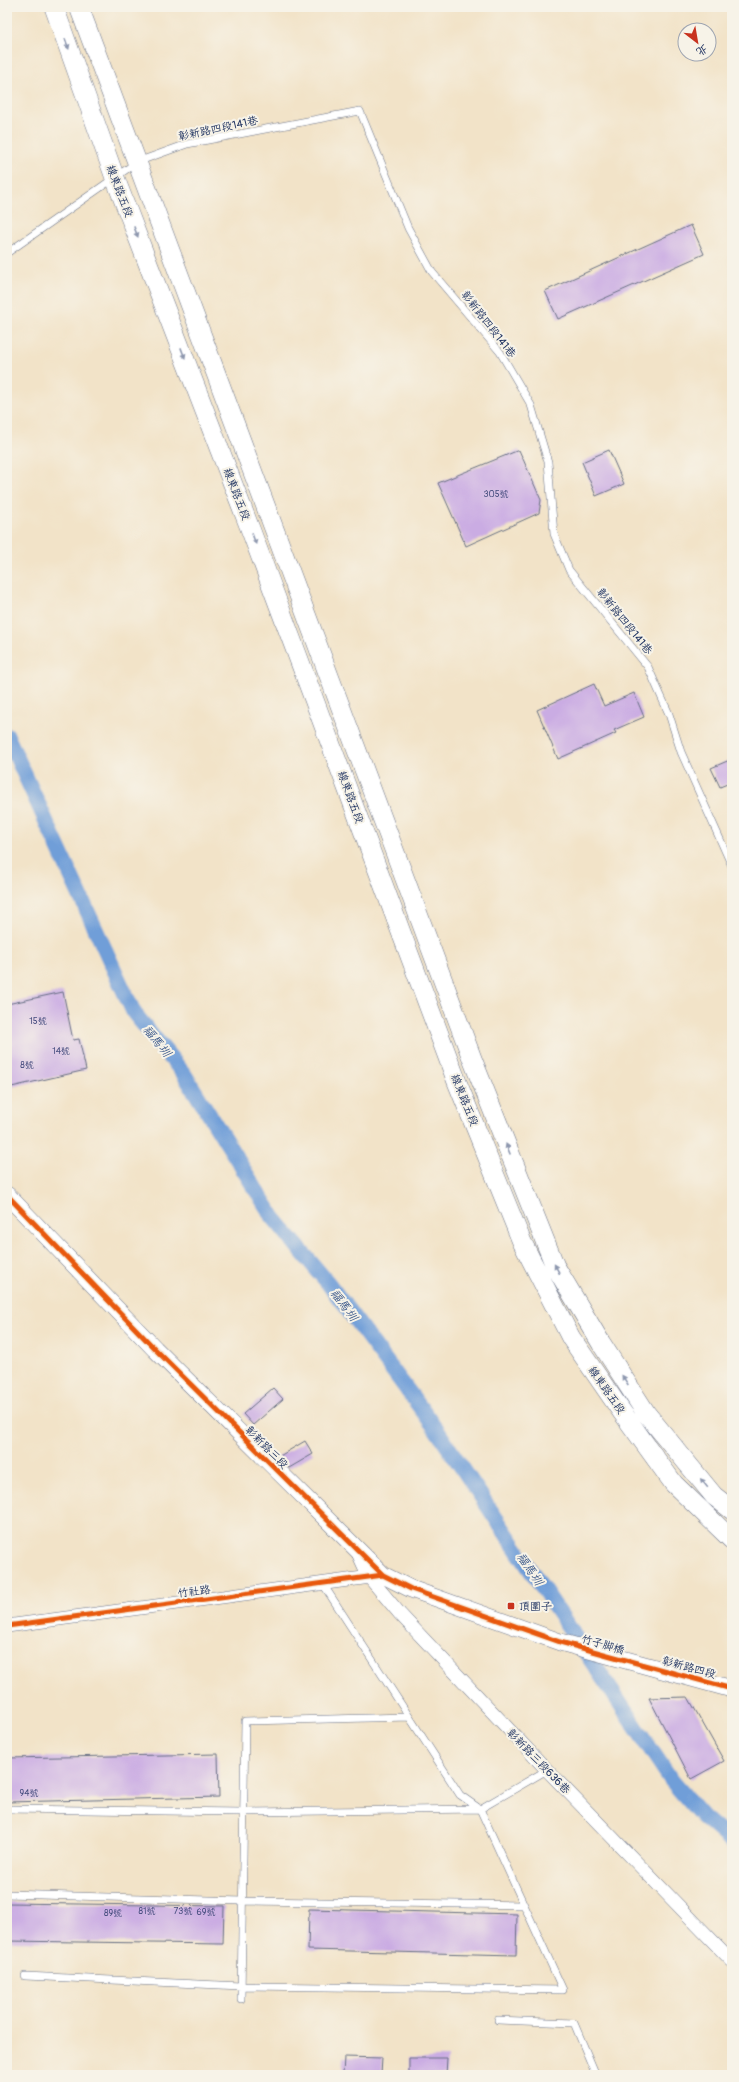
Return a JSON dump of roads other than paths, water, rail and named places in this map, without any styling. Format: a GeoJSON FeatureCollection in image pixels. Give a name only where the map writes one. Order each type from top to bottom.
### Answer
{"type":"FeatureCollection","features":[{"type":"Feature","properties":{"kind":"main road","name":"線東路五段"},"geometry":{"type":"LineString","coordinates":[[54,7],[115,178],[251,530],[457,1082],[522,1242],[571,1338],[622,1412],[674,1484],[732,1540]]}},
{"type":"Feature","properties":{"kind":"main road","name":"線東路五段"},"geometry":{"type":"LineString","coordinates":[[79,7],[473,1061],[555,1266],[601,1343],[646,1413],[714,1496],[732,1510]]}},
{"type":"Feature","properties":{"kind":"street","name":"彰新路三段"},"geometry":{"type":"LineString","coordinates":[[7,1195],[155,1349],[358,1552],[376,1576],[560,1642]]}},
{"type":"Feature","properties":{"kind":"street","name":"竹社路"},"geometry":{"type":"LineString","coordinates":[[7,1626],[376,1576]]}},
{"type":"Feature","properties":{"kind":"street","name":"彰新路三段636巷"},"geometry":{"type":"LineString","coordinates":[[376,1576],[400,1614],[547,1770],[732,1961]]}},
{"type":"Feature","properties":{"kind":"street","name":"竹子脚橋"},"geometry":{"type":"LineString","coordinates":[[560,1642],[641,1664]]}},
{"type":"Feature","properties":{"kind":"street","name":"彰新路四段"},"geometry":{"type":"LineString","coordinates":[[641,1664],[732,1689]]}},
{"type":"Feature","properties":{"kind":"lane","name":"彰新路四段141巷"},"geometry":{"type":"LineString","coordinates":[[137,162],[187,144],[360,111],[408,228],[432,272],[500,352],[531,405],[548,462],[554,534],[569,570],[648,667],[669,714],[681,752],[730,855],[732,866]]}},
{"type":"Feature","properties":{"kind":"lane"},"geometry":{"type":"LineString","coordinates":[[7,253],[137,162]]}},
{"type":"Feature","properties":{"kind":"lane"},"geometry":{"type":"LineString","coordinates":[[25,1976],[241,1986],[563,1990],[480,1809],[460,1795],[323,1584]]}},
{"type":"Feature","properties":{"kind":"lane"},"geometry":{"type":"LineString","coordinates":[[241,1999],[242,1812],[245,1721],[409,1717]]}},
{"type":"Feature","properties":{"kind":"lane"},"geometry":{"type":"LineString","coordinates":[[7,1809],[242,1812],[480,1809],[547,1770]]}},
{"type":"Feature","properties":{"kind":"lane"},"geometry":{"type":"LineString","coordinates":[[7,1894],[242,1901],[524,1905]]}},
{"type":"Feature","properties":{"kind":"lane"},"geometry":{"type":"LineString","coordinates":[[498,2020],[574,2023],[596,2075]]}},
{"type":"Feature","properties":{"kind":"waterway","name":"福馬圳"},"geometry":{"type":"LineString","coordinates":[[7,736],[134,1013],[184,1074],[273,1217],[328,1283],[434,1426],[672,1781],[703,1817],[732,1842]]}},
{"type":"Feature","properties":{"kind":"place","name":"頂圍子"},"geometry":{"type":"Point","coordinates":[511,1606]}}]}
